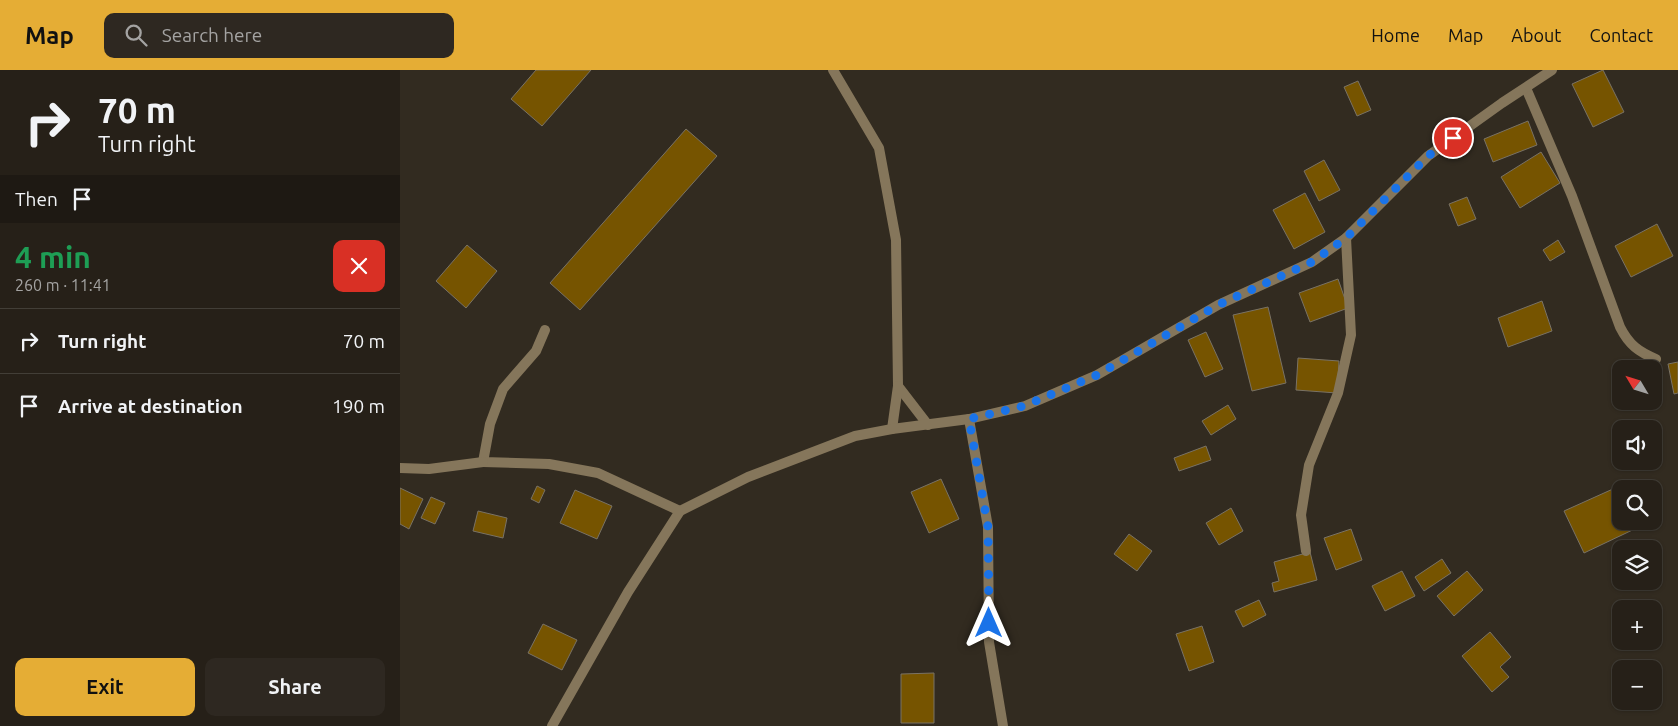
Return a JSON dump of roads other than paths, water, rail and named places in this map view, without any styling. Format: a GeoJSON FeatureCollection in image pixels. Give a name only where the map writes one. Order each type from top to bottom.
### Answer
{"type":"FeatureCollection","features":[{"type":"Feature","properties":{"kind":"street"},"geometry":{"type":"LineString","coordinates":[[833,70],[879,148],[896,240],[898,386],[892,429]]}},
{"type":"Feature","properties":{"kind":"street"},"geometry":{"type":"LineString","coordinates":[[552,726],[628,592],[680,510],[748,477],[855,436],[969,419],[1024,406],[1097,375],[1218,305],[1312,262],[1346,238],[1428,156],[1480,118],[1552,70]]}},
{"type":"Feature","properties":{"kind":"street"},"geometry":{"type":"LineString","coordinates":[[1526,88],[1572,196],[1620,328],[1627,341],[1639,352],[1656,359]]}},
{"type":"Feature","properties":{"kind":"street"},"geometry":{"type":"LineString","coordinates":[[1306,551],[1301,515],[1309,466],[1338,393],[1351,335],[1346,238]]}},
{"type":"Feature","properties":{"kind":"street"},"geometry":{"type":"LineString","coordinates":[[483,462],[490,424],[503,389],[536,351],[545,330]]}},
{"type":"Feature","properties":{"kind":"street"},"geometry":{"type":"LineString","coordinates":[[898,386],[928,425]]}},
{"type":"Feature","properties":{"kind":"street"},"geometry":{"type":"LineString","coordinates":[[969,419],[988,527],[989,642],[1003,726]]}},
{"type":"Feature","properties":{"kind":"street"},"geometry":{"type":"LineString","coordinates":[[400,468],[429,468],[483,462],[549,464],[598,473],[680,510]]}}]}
